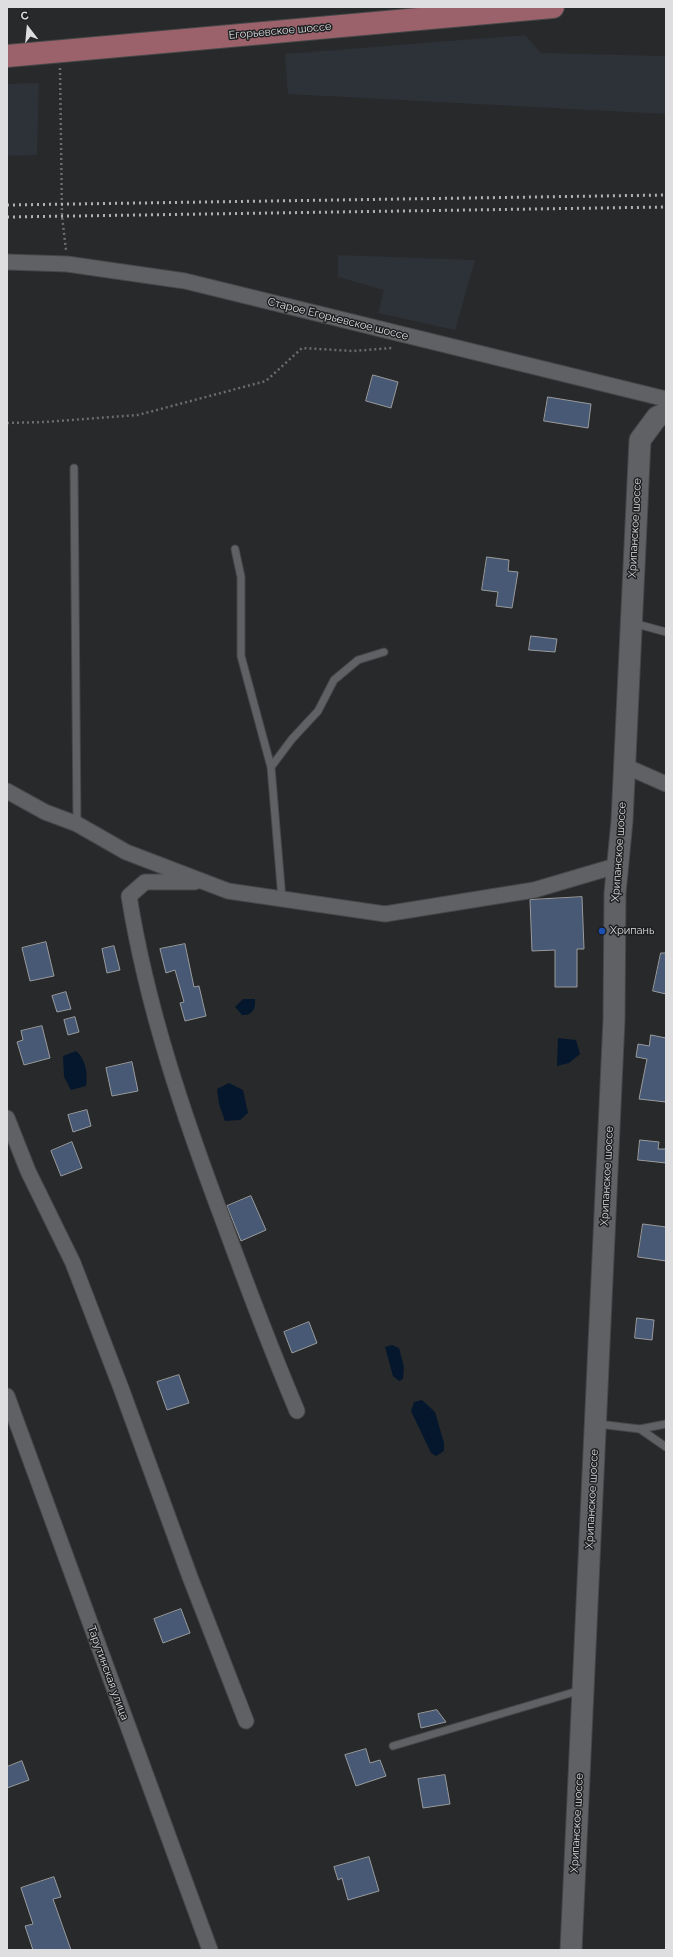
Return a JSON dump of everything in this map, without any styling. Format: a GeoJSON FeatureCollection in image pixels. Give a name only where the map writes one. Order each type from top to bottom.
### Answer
{"type":"FeatureCollection","features":[{"type":"Feature","properties":{"kind":"main road","name":"Егорьевское шоссе"},"geometry":{"type":"LineString","coordinates":[[7,56],[500,9],[553,7]]}},
{"type":"Feature","properties":{"kind":"main road","name":"Хрипанское шоссе"},"geometry":{"type":"LineString","coordinates":[[571,1950],[614,1020],[616,893],[619,865],[640,440],[657,416],[666,413]]}},
{"type":"Feature","properties":{"kind":"street","name":"Старое Егорьевское шоссе"},"geometry":{"type":"LineString","coordinates":[[7,262],[67,264],[185,281],[666,399]]}},
{"type":"Feature","properties":{"kind":"street"},"geometry":{"type":"LineString","coordinates":[[623,765],[666,784]]}},
{"type":"Feature","properties":{"kind":"street"},"geometry":{"type":"LineString","coordinates":[[7,791],[45,812],[78,824],[126,852],[228,891],[385,914],[534,890],[619,865]]}},
{"type":"Feature","properties":{"kind":"street"},"geometry":{"type":"LineString","coordinates":[[204,882],[145,882],[129,896],[136,943],[165,1051],[199,1156],[256,1310],[297,1411]]}},
{"type":"Feature","properties":{"kind":"street"},"geometry":{"type":"LineString","coordinates":[[7,1118],[28,1171],[73,1263],[190,1577],[246,1721]]}},
{"type":"Feature","properties":{"kind":"street","name":"Тарутинская улица"},"geometry":{"type":"LineString","coordinates":[[7,1396],[210,1950]]}},
{"type":"Feature","properties":{"kind":"lane"},"geometry":{"type":"LineString","coordinates":[[74,468],[78,824]]}},
{"type":"Feature","properties":{"kind":"lane"},"geometry":{"type":"LineString","coordinates":[[235,549],[241,577],[240,656],[271,767],[282,899]]}},
{"type":"Feature","properties":{"kind":"lane"},"geometry":{"type":"LineString","coordinates":[[630,623],[666,632]]}},
{"type":"Feature","properties":{"kind":"lane"},"geometry":{"type":"LineString","coordinates":[[271,767],[292,738],[318,711],[334,680],[358,660],[384,652]]}},
{"type":"Feature","properties":{"kind":"lane"},"geometry":{"type":"LineString","coordinates":[[596,1423],[640,1429],[666,1424]]}},
{"type":"Feature","properties":{"kind":"lane"},"geometry":{"type":"LineString","coordinates":[[640,1429],[666,1447]]}},
{"type":"Feature","properties":{"kind":"lane"},"geometry":{"type":"LineString","coordinates":[[393,1746],[583,1689]]}},
{"type":"Feature","properties":{"kind":"path"},"geometry":{"type":"LineString","coordinates":[[60,51],[62,216],[67,264]]}},
{"type":"Feature","properties":{"kind":"path"},"geometry":{"type":"LineString","coordinates":[[7,423],[45,422],[138,415],[266,381],[302,348],[354,351],[392,348],[407,336]]}},
{"type":"Feature","properties":{"kind":"shaded area"},"geometry":{"type":"Polygon","coordinates":[[[525,35],[541,53],[666,56],[666,114],[288,94],[285,54],[525,35]]]}},
{"type":"Feature","properties":{"kind":"shaded area"},"geometry":{"type":"Polygon","coordinates":[[[39,83],[37,155],[7,156],[7,84],[39,83]]]}},
{"type":"Feature","properties":{"kind":"shaded area"},"geometry":{"type":"Polygon","coordinates":[[[338,255],[475,260],[455,330],[378,313],[384,290],[338,277],[338,255]]]}},
{"type":"Feature","properties":{"kind":"water"},"geometry":{"type":"Polygon","coordinates":[[[243,999],[255,999],[253,1011],[245,1015],[242,1015],[235,1007],[243,999]]]}},
{"type":"Feature","properties":{"kind":"water"},"geometry":{"type":"Polygon","coordinates":[[[558,1038],[576,1040],[580,1054],[569,1063],[557,1066],[558,1038]]]}},
{"type":"Feature","properties":{"kind":"water"},"geometry":{"type":"Polygon","coordinates":[[[76,1051],[82,1058],[86,1067],[86,1086],[71,1090],[64,1077],[63,1056],[76,1051]]]}},
{"type":"Feature","properties":{"kind":"water"},"geometry":{"type":"Polygon","coordinates":[[[229,1083],[243,1090],[248,1113],[240,1120],[225,1121],[219,1104],[217,1089],[229,1083]]]}},
{"type":"Feature","properties":{"kind":"water"},"geometry":{"type":"Polygon","coordinates":[[[392,1345],[399,1348],[404,1367],[403,1379],[399,1381],[393,1376],[385,1347],[392,1345]]]}},
{"type":"Feature","properties":{"kind":"water"},"geometry":{"type":"Polygon","coordinates":[[[422,1400],[435,1412],[444,1443],[444,1451],[436,1456],[431,1453],[411,1411],[414,1402],[422,1400]]]}},
{"type":"Feature","properties":{"kind":"building"},"geometry":{"type":"Polygon","coordinates":[[[373,375],[398,382],[391,408],[366,401],[373,375]]]}},
{"type":"Feature","properties":{"kind":"building"},"geometry":{"type":"Polygon","coordinates":[[[548,397],[591,404],[588,428],[544,421],[548,397]]]}},
{"type":"Feature","properties":{"kind":"building"},"geometry":{"type":"Polygon","coordinates":[[[487,557],[509,560],[508,571],[518,572],[512,608],[496,606],[498,592],[482,590],[487,557]]]}},
{"type":"Feature","properties":{"kind":"building"},"geometry":{"type":"Polygon","coordinates":[[[531,636],[557,639],[555,652],[529,650],[531,636]]]}},
{"type":"Feature","properties":{"kind":"building"},"geometry":{"type":"Polygon","coordinates":[[[582,897],[584,949],[577,949],[577,987],[555,987],[555,950],[532,951],[530,900],[582,897]]]}},
{"type":"Feature","properties":{"kind":"building"},"geometry":{"type":"Polygon","coordinates":[[[46,942],[54,976],[30,981],[22,948],[46,942]]]}},
{"type":"Feature","properties":{"kind":"building"},"geometry":{"type":"Polygon","coordinates":[[[185,944],[194,987],[199,986],[206,1016],[185,1021],[180,1003],[184,1002],[175,970],[166,973],[160,949],[185,944]]]}},
{"type":"Feature","properties":{"kind":"building"},"geometry":{"type":"Polygon","coordinates":[[[114,946],[120,970],[107,973],[102,949],[114,946]]]}},
{"type":"Feature","properties":{"kind":"building"},"geometry":{"type":"Polygon","coordinates":[[[661,953],[666,953],[666,994],[653,991],[661,953]]]}},
{"type":"Feature","properties":{"kind":"building"},"geometry":{"type":"Polygon","coordinates":[[[66,992],[71,1009],[57,1012],[52,996],[66,992]]]}},
{"type":"Feature","properties":{"kind":"building"},"geometry":{"type":"Polygon","coordinates":[[[75,1017],[79,1032],[68,1035],[64,1020],[75,1017]]]}},
{"type":"Feature","properties":{"kind":"building"},"geometry":{"type":"Polygon","coordinates":[[[42,1026],[50,1058],[24,1065],[17,1042],[23,1040],[21,1031],[42,1026]]]}},
{"type":"Feature","properties":{"kind":"building"},"geometry":{"type":"Polygon","coordinates":[[[651,1035],[666,1038],[666,1102],[639,1099],[647,1059],[636,1057],[638,1044],[649,1046],[651,1035]]]}},
{"type":"Feature","properties":{"kind":"building"},"geometry":{"type":"Polygon","coordinates":[[[132,1062],[138,1091],[112,1096],[106,1068],[132,1062]]]}},
{"type":"Feature","properties":{"kind":"building"},"geometry":{"type":"Polygon","coordinates":[[[87,1110],[91,1126],[73,1132],[68,1115],[87,1110]]]}},
{"type":"Feature","properties":{"kind":"building"},"geometry":{"type":"Polygon","coordinates":[[[640,1140],[659,1142],[658,1149],[666,1149],[666,1163],[638,1160],[640,1140]]]}},
{"type":"Feature","properties":{"kind":"building"},"geometry":{"type":"Polygon","coordinates":[[[72,1142],[82,1168],[61,1176],[51,1151],[72,1142]]]}},
{"type":"Feature","properties":{"kind":"building"},"geometry":{"type":"Polygon","coordinates":[[[251,1196],[266,1230],[241,1241],[227,1206],[251,1196]]]}},
{"type":"Feature","properties":{"kind":"building"},"geometry":{"type":"Polygon","coordinates":[[[643,1224],[666,1227],[666,1261],[638,1257],[643,1224]]]}},
{"type":"Feature","properties":{"kind":"building"},"geometry":{"type":"Polygon","coordinates":[[[637,1318],[654,1320],[652,1340],[635,1338],[637,1318]]]}},
{"type":"Feature","properties":{"kind":"building"},"geometry":{"type":"Polygon","coordinates":[[[309,1322],[317,1343],[292,1353],[284,1332],[309,1322]]]}},
{"type":"Feature","properties":{"kind":"building"},"geometry":{"type":"Polygon","coordinates":[[[179,1375],[189,1403],[167,1410],[157,1382],[179,1375]]]}},
{"type":"Feature","properties":{"kind":"building"},"geometry":{"type":"Polygon","coordinates":[[[181,1609],[190,1633],[163,1643],[154,1619],[181,1609]]]}},
{"type":"Feature","properties":{"kind":"building"},"geometry":{"type":"Polygon","coordinates":[[[437,1710],[446,1722],[421,1728],[418,1714],[437,1710]]]}},
{"type":"Feature","properties":{"kind":"building"},"geometry":{"type":"Polygon","coordinates":[[[366,1749],[370,1763],[380,1760],[386,1776],[356,1786],[345,1755],[366,1749]]]}},
{"type":"Feature","properties":{"kind":"building"},"geometry":{"type":"Polygon","coordinates":[[[22,1761],[29,1780],[7,1788],[7,1767],[22,1761]]]}},
{"type":"Feature","properties":{"kind":"building"},"geometry":{"type":"Polygon","coordinates":[[[445,1775],[450,1804],[423,1808],[418,1779],[445,1775]]]}},
{"type":"Feature","properties":{"kind":"building"},"geometry":{"type":"Polygon","coordinates":[[[369,1857],[379,1891],[348,1900],[342,1878],[338,1880],[334,1867],[369,1857]]]}},
{"type":"Feature","properties":{"kind":"building"},"geometry":{"type":"Polygon","coordinates":[[[54,1877],[61,1897],[53,1899],[71,1950],[33,1950],[25,1926],[33,1924],[21,1888],[54,1877]]]}},
{"type":"Feature","properties":{"kind":"railway"},"geometry":{"type":"LineString","coordinates":[[7,205],[666,195]]}},
{"type":"Feature","properties":{"kind":"railway"},"geometry":{"type":"LineString","coordinates":[[7,217],[666,207]]}},
{"type":"Feature","properties":{"kind":"place","name":"Хрипань"},"geometry":{"type":"Point","coordinates":[602,931]}}]}
